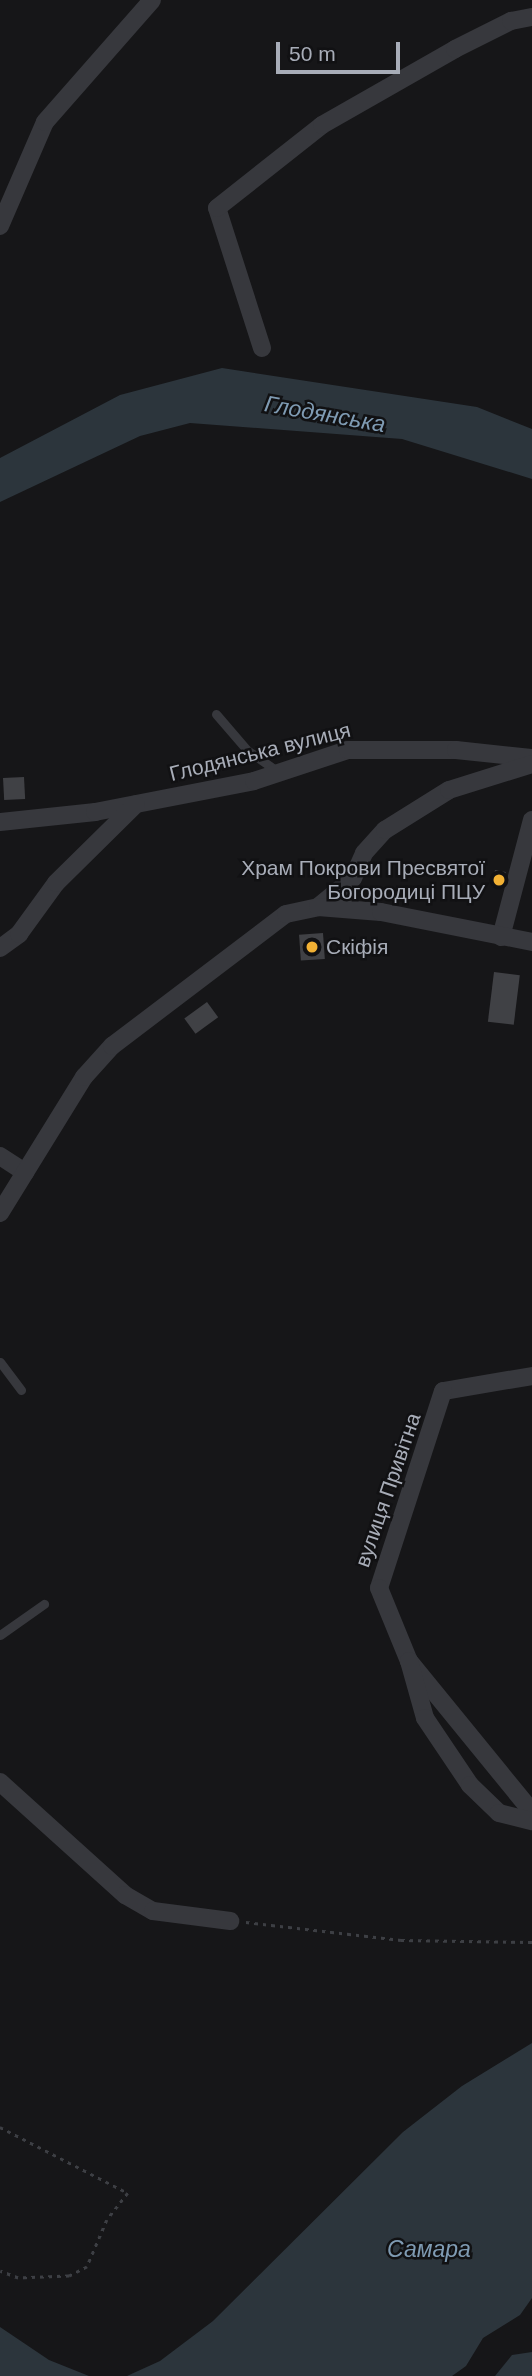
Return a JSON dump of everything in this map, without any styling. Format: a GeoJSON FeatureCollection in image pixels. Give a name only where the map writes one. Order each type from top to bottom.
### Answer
{"type":"FeatureCollection","features":[{"type":"Feature","properties":{"kind":"street"},"geometry":{"type":"LineString","coordinates":[[0,226],[45,122],[152,0]]}},
{"type":"Feature","properties":{"kind":"street"},"geometry":{"type":"LineString","coordinates":[[262,348],[217,208],[322,125],[511,20],[532,17]]}},
{"type":"Feature","properties":{"kind":"street","name":"Глодянська вулиця"},"geometry":{"type":"LineString","coordinates":[[0,822],[136,804],[254,781],[276,770],[348,750],[456,750],[532,758]]}},
{"type":"Feature","properties":{"kind":"street"},"geometry":{"type":"LineString","coordinates":[[318,907],[353,878],[384,830],[449,790],[532,764]]}},
{"type":"Feature","properties":{"kind":"street"},"geometry":{"type":"LineString","coordinates":[[0,948],[19,934],[56,883],[136,804]]}},
{"type":"Feature","properties":{"kind":"street"},"geometry":{"type":"LineString","coordinates":[[501,937],[532,820]]}},
{"type":"Feature","properties":{"kind":"street"},"geometry":{"type":"LineString","coordinates":[[0,1213],[84,1077],[112,1046],[286,914],[318,907],[381,912],[532,942]]}},
{"type":"Feature","properties":{"kind":"street"},"geometry":{"type":"LineString","coordinates":[[0,1156],[25,1172]]}},
{"type":"Feature","properties":{"kind":"street","name":"вулиця Привітна"},"geometry":{"type":"LineString","coordinates":[[532,1376],[443,1391],[379,1588],[409,1661],[532,1812]]}},
{"type":"Feature","properties":{"kind":"street"},"geometry":{"type":"LineString","coordinates":[[409,1661],[425,1718],[470,1785],[499,1813],[532,1821]]}},
{"type":"Feature","properties":{"kind":"street"},"geometry":{"type":"LineString","coordinates":[[0,1783],[125,1895],[153,1911],[230,1921]]}},
{"type":"Feature","properties":{"kind":"lane"},"geometry":{"type":"LineString","coordinates":[[216,714],[247,750],[276,770]]}},
{"type":"Feature","properties":{"kind":"lane"},"geometry":{"type":"LineString","coordinates":[[0,1362],[21,1390]]}},
{"type":"Feature","properties":{"kind":"lane"},"geometry":{"type":"LineString","coordinates":[[0,1635],[44,1604]]}},
{"type":"Feature","properties":{"kind":"path"},"geometry":{"type":"LineString","coordinates":[[230,1921],[401,1940],[532,1942]]}},
{"type":"Feature","properties":{"kind":"path"},"geometry":{"type":"LineString","coordinates":[[0,2127],[128,2193],[107,2220],[87,2267],[69,2276],[18,2278],[0,2271]]}},
{"type":"Feature","properties":{"kind":"water","name":"Глодянська"},"geometry":{"type":"Polygon","coordinates":[[[222,368],[477,407],[532,429],[532,479],[402,439],[190,423],[140,436],[0,502],[0,458],[120,395],[222,368]]]}},
{"type":"Feature","properties":{"kind":"water","name":"Самара"},"geometry":{"type":"Polygon","coordinates":[[[532,2043],[532,2298],[520,2315],[483,2338],[466,2366],[452,2376],[127,2376],[160,2361],[213,2321],[403,2132],[462,2086],[532,2043]]]}},
{"type":"Feature","properties":{"kind":"water"},"geometry":{"type":"Polygon","coordinates":[[[0,2327],[49,2360],[89,2376],[0,2376],[0,2327]]]}},
{"type":"Feature","properties":{"kind":"water"},"geometry":{"type":"Polygon","coordinates":[[[532,2352],[532,2376],[495,2376],[512,2355],[532,2352]]]}},
{"type":"Feature","properties":{"kind":"building"},"geometry":{"type":"Polygon","coordinates":[[[24,777],[25,799],[4,800],[3,778],[24,777]]]}},
{"type":"Feature","properties":{"kind":"building","name":"Храм Покрови Пресвятої Богородиці ПЦУ"},"geometry":{"type":"Polygon","coordinates":[[[495,870],[506,872],[503,889],[492,887],[495,870]]]}},
{"type":"Feature","properties":{"kind":"building","name":"Скіфія"},"geometry":{"type":"Polygon","coordinates":[[[323,933],[325,959],[301,961],[299,935],[323,933]]]}},
{"type":"Feature","properties":{"kind":"building"},"geometry":{"type":"Polygon","coordinates":[[[494,972],[520,975],[514,1025],[488,1022],[494,972]]]}},
{"type":"Feature","properties":{"kind":"building"},"geometry":{"type":"Polygon","coordinates":[[[207,1002],[218,1017],[196,1034],[184,1018],[207,1002]]]}},
{"type":"Feature","properties":{"kind":"place","name":"Храм Покрови Пресвятої Богородиці ПЦУ"},"geometry":{"type":"Point","coordinates":[499,880]}},
{"type":"Feature","properties":{"kind":"place","name":"Скіфія"},"geometry":{"type":"Point","coordinates":[312,947]}}]}
